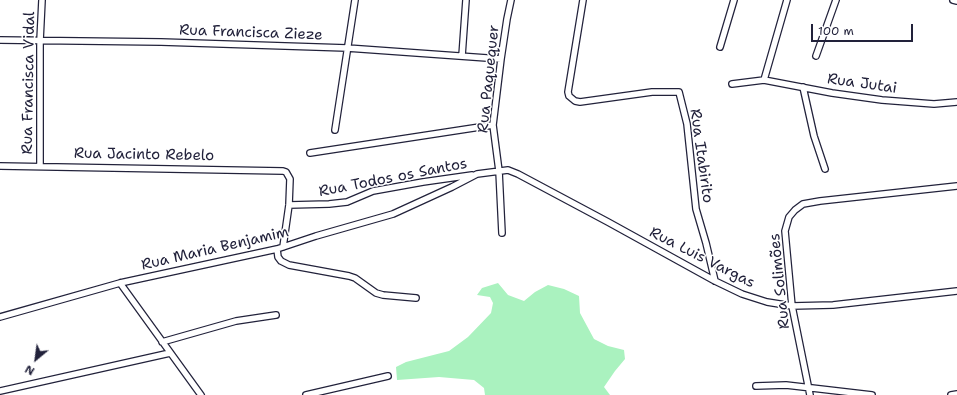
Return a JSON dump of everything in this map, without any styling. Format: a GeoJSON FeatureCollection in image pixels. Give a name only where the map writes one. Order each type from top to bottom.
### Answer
{"type":"FeatureCollection","features":[{"type":"Feature","properties":{"kind":"street","name":"Rua Francisca Vidal"},"geometry":{"type":"LineString","coordinates":[[40,166],[40,41],[42,0]]}},
{"type":"Feature","properties":{"kind":"street"},"geometry":{"type":"LineString","coordinates":[[335,130],[355,0]]}},
{"type":"Feature","properties":{"kind":"street"},"geometry":{"type":"LineString","coordinates":[[462,56],[466,0]]}},
{"type":"Feature","properties":{"kind":"street","name":"Rua Paquequer"},"geometry":{"type":"LineString","coordinates":[[502,233],[499,171],[493,125],[501,58],[511,0]]}},
{"type":"Feature","properties":{"kind":"street","name":"Rua Itabirito"},"geometry":{"type":"LineString","coordinates":[[583,0],[568,92],[572,100],[580,102],[652,92],[679,92],[687,124],[696,209],[715,281]]}},
{"type":"Feature","properties":{"kind":"street"},"geometry":{"type":"LineString","coordinates":[[720,47],[734,0]]}},
{"type":"Feature","properties":{"kind":"street"},"geometry":{"type":"LineString","coordinates":[[764,80],[787,0]]}},
{"type":"Feature","properties":{"kind":"street"},"geometry":{"type":"LineString","coordinates":[[816,56],[836,0]]}},
{"type":"Feature","properties":{"kind":"street"},"geometry":{"type":"LineString","coordinates":[[953,0],[957,1]]}},
{"type":"Feature","properties":{"kind":"street","name":"Rua Francisca Zieze"},"geometry":{"type":"LineString","coordinates":[[0,40],[161,42],[347,48],[501,58]]}},
{"type":"Feature","properties":{"kind":"street","name":"Rua Jutai"},"geometry":{"type":"LineString","coordinates":[[732,84],[764,80],[832,93],[882,100],[934,104],[957,102]]}},
{"type":"Feature","properties":{"kind":"street"},"geometry":{"type":"LineString","coordinates":[[803,87],[814,136],[825,169]]}},
{"type":"Feature","properties":{"kind":"street"},"geometry":{"type":"LineString","coordinates":[[310,153],[493,125]]}},
{"type":"Feature","properties":{"kind":"street","name":"Rua Jacinto Rebelo"},"geometry":{"type":"LineString","coordinates":[[0,166],[279,170],[286,172],[290,179],[289,205]]}},
{"type":"Feature","properties":{"kind":"street","name":"Rua Luis Vargas"},"geometry":{"type":"LineString","coordinates":[[499,171],[508,170],[518,174],[715,281],[742,294],[767,302],[792,306],[832,305],[957,291]]}},
{"type":"Feature","properties":{"kind":"street","name":"Rua Maria Benjamim"},"geometry":{"type":"LineString","coordinates":[[0,317],[120,283],[280,248],[393,214],[452,187],[476,174],[499,171]]}},
{"type":"Feature","properties":{"kind":"street","name":"Rua Todos os Santos"},"geometry":{"type":"LineString","coordinates":[[289,205],[348,202],[372,192],[476,174]]}},
{"type":"Feature","properties":{"kind":"street","name":"Rua Solimões"},"geometry":{"type":"LineString","coordinates":[[810,395],[792,306],[785,231],[789,217],[803,204],[957,186]]}},
{"type":"Feature","properties":{"kind":"street"},"geometry":{"type":"LineString","coordinates":[[289,205],[280,248],[281,261],[289,265],[349,276],[355,278],[376,293],[383,295],[416,298]]}},
{"type":"Feature","properties":{"kind":"street"},"geometry":{"type":"LineString","coordinates":[[120,283],[201,395]]}},
{"type":"Feature","properties":{"kind":"street"},"geometry":{"type":"LineString","coordinates":[[162,342],[236,321],[276,315]]}},
{"type":"Feature","properties":{"kind":"street"},"geometry":{"type":"LineString","coordinates":[[0,391],[170,353]]}},
{"type":"Feature","properties":{"kind":"street"},"geometry":{"type":"LineString","coordinates":[[306,395],[388,376]]}},
{"type":"Feature","properties":{"kind":"street"},"geometry":{"type":"LineString","coordinates":[[756,386],[786,385],[872,395]]}},
{"type":"Feature","properties":{"kind":"street"},"geometry":{"type":"LineString","coordinates":[[951,395],[957,394]]}},
{"type":"Feature","properties":{"kind":"green space"},"geometry":{"type":"Polygon","coordinates":[[[498,283],[508,295],[524,301],[535,292],[548,285],[564,289],[579,296],[580,313],[594,339],[608,346],[624,350],[625,359],[604,387],[610,395],[485,395],[484,388],[474,380],[439,377],[397,380],[396,367],[406,362],[449,351],[468,337],[491,313],[493,303],[490,297],[477,295],[482,288],[498,283]]]}}]}
